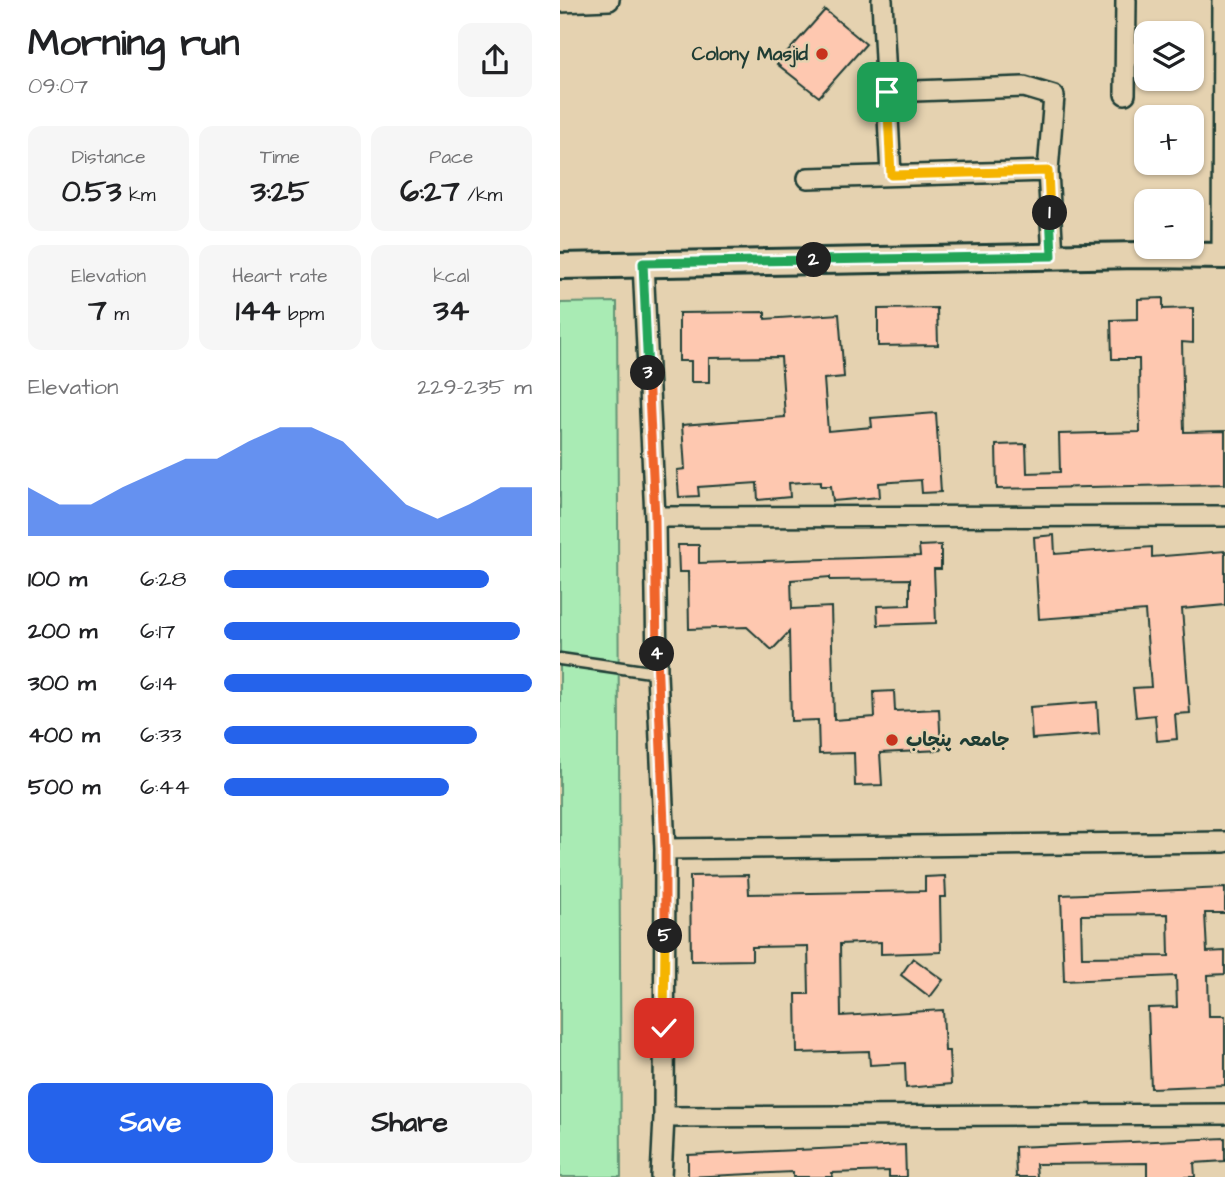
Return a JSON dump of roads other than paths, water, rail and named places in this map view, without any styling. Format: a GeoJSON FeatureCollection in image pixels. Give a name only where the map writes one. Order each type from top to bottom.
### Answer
{"type":"FeatureCollection","features":[{"type":"Feature","properties":{"kind":"street"},"geometry":{"type":"LineString","coordinates":[[560,2],[609,0]]}},
{"type":"Feature","properties":{"kind":"street"},"geometry":{"type":"LineString","coordinates":[[883,0],[891,175]]}},
{"type":"Feature","properties":{"kind":"street"},"geometry":{"type":"LineString","coordinates":[[1125,94],[1126,0]]}},
{"type":"Feature","properties":{"kind":"street"},"geometry":{"type":"LineString","coordinates":[[560,266],[1052,256],[1223,256],[1223,0]]}},
{"type":"Feature","properties":{"kind":"street"},"geometry":{"type":"LineString","coordinates":[[887,92],[1024,87],[1054,96],[1048,171],[1052,256]]}},
{"type":"Feature","properties":{"kind":"street"},"geometry":{"type":"LineString","coordinates":[[808,177],[1048,171]]}},
{"type":"Feature","properties":{"kind":"street"},"geometry":{"type":"LineString","coordinates":[[643,263],[655,517],[657,673],[665,849],[664,1117],[661,1177]]}},
{"type":"Feature","properties":{"kind":"street"},"geometry":{"type":"LineString","coordinates":[[655,517],[1225,516]]}},
{"type":"Feature","properties":{"kind":"street"},"geometry":{"type":"LineString","coordinates":[[665,849],[1225,842]]}},
{"type":"Feature","properties":{"kind":"street"},"geometry":{"type":"LineString","coordinates":[[664,1117],[1225,1114]]}},
{"type":"Feature","properties":{"kind":"lane"},"geometry":{"type":"LineString","coordinates":[[560,659],[657,673]]}},
{"type":"Feature","properties":{"kind":"place","name":"Colony Masjid"},"geometry":{"type":"Point","coordinates":[822,54]}},
{"type":"Feature","properties":{"kind":"place","name":"جامعہ پنجاب"},"geometry":{"type":"Point","coordinates":[892,740]}}]}
